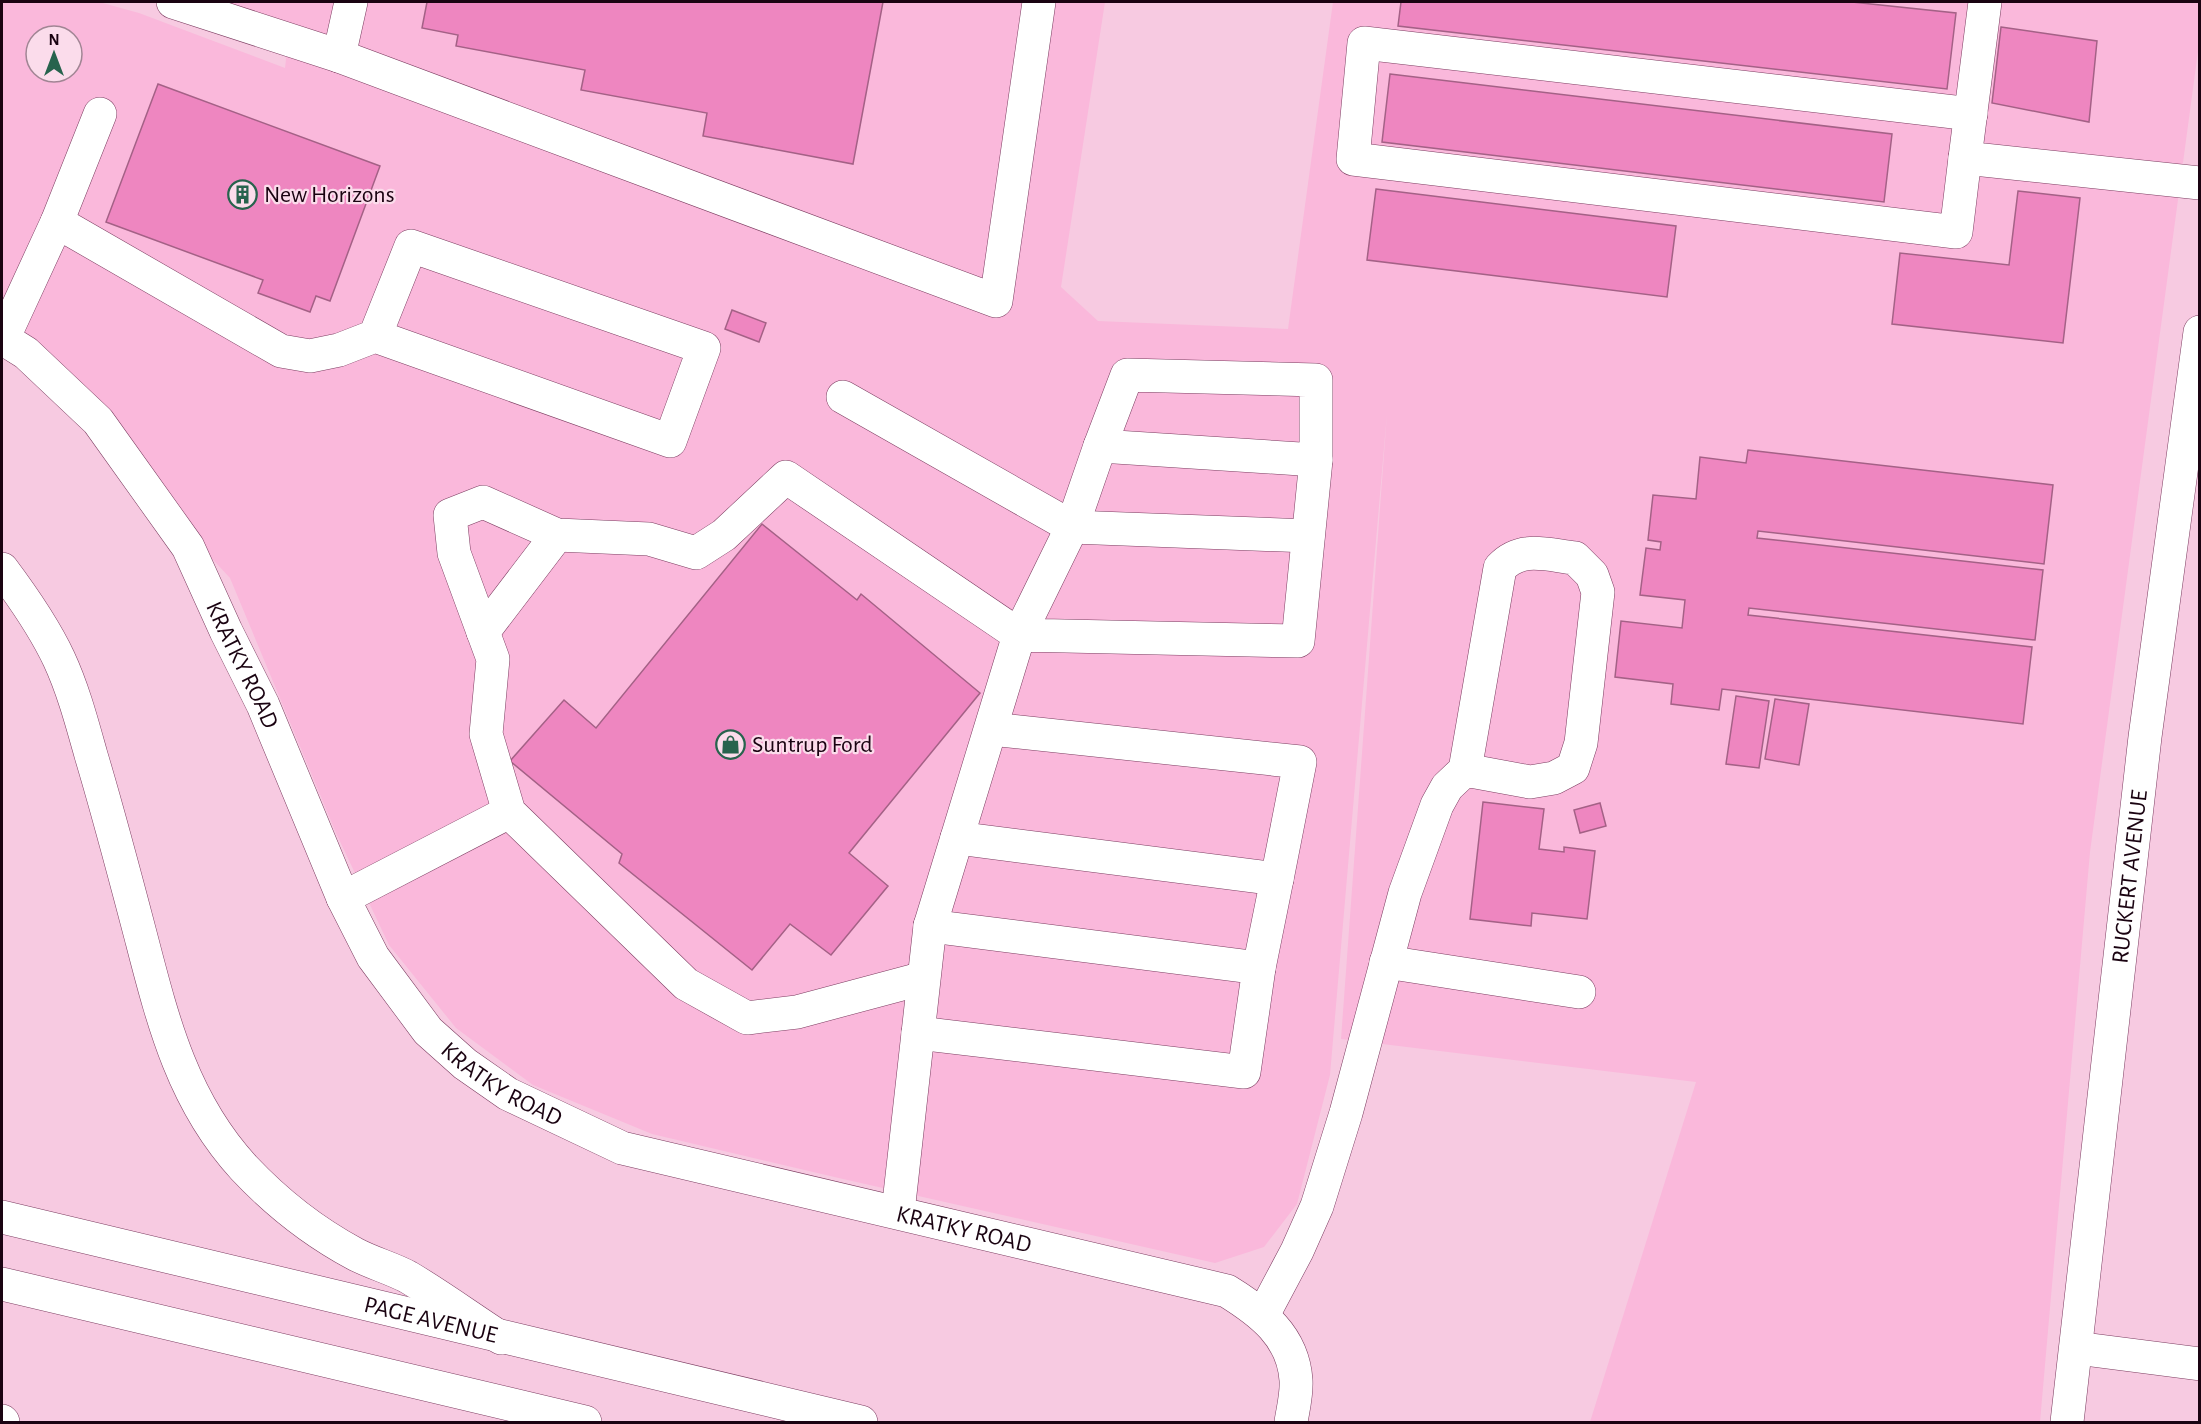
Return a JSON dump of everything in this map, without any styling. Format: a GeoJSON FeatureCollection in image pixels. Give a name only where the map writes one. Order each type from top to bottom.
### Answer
{"type":"FeatureCollection","features":[{"type":"Feature","properties":{"kind":"main road"},"geometry":{"type":"LineString","coordinates":[[173,2],[339,56],[996,301],[1039,2]]}},
{"type":"Feature","properties":{"kind":"main road"},"geometry":{"type":"LineString","coordinates":[[339,56],[351,2]]}},
{"type":"Feature","properties":{"kind":"main road"},"geometry":{"type":"LineString","coordinates":[[1971,114],[1364,43],[1353,159],[1956,232],[1965,158],[1971,114],[1985,2]]}},
{"type":"Feature","properties":{"kind":"main road"},"geometry":{"type":"LineString","coordinates":[[2,338],[57,222],[100,114]]}},
{"type":"Feature","properties":{"kind":"main road"},"geometry":{"type":"LineString","coordinates":[[1965,158],[2199,183]]}},
{"type":"Feature","properties":{"kind":"main road"},"geometry":{"type":"LineString","coordinates":[[57,222],[281,351],[310,356],[339,350],[375,336],[670,441],[704,348],[411,246],[375,336]]}},
{"type":"Feature","properties":{"kind":"main road","name":"RUCKERT AVENUE"},"geometry":{"type":"LineString","coordinates":[[2067,1422],[2145,737],[2195,413],[2199,332]]}},
{"type":"Feature","properties":{"kind":"main road","name":"KRATKY ROAD"},"geometry":{"type":"LineString","coordinates":[[2,338],[26,353],[98,421],[188,546],[226,631],[263,705],[343,898],[373,957],[428,1031],[465,1064],[508,1094],[622,1148],[1227,1291],[1263,1315],[1289,1347],[1296,1381],[1291,1422]]}},
{"type":"Feature","properties":{"kind":"main road"},"geometry":{"type":"LineString","coordinates":[[898,1212],[930,926],[1019,635],[1072,527],[1127,375],[1317,380],[1316,460],[1298,641],[1019,635],[786,477],[724,536],[696,553],[649,539],[557,536],[483,502],[450,515],[454,553],[493,659],[486,734],[509,812],[686,984],[747,1018],[796,1012],[924,978]]}},
{"type":"Feature","properties":{"kind":"main road"},"geometry":{"type":"LineString","coordinates":[[843,397],[1072,527],[1308,536]]}},
{"type":"Feature","properties":{"kind":"main road"},"geometry":{"type":"LineString","coordinates":[[1100,446],[1316,460]]}},
{"type":"Feature","properties":{"kind":"main road"},"geometry":{"type":"LineString","coordinates":[[483,632],[557,536]]}},
{"type":"Feature","properties":{"kind":"main road"},"geometry":{"type":"LineString","coordinates":[[1263,1315],[1297,1251],[1317,1206],[1346,1113],[1405,893],[1437,805],[1447,788],[1465,770],[1500,568],[1510,558],[1523,553],[1575,558],[1592,575],[1598,592],[1581,743],[1573,768],[1554,778],[1530,782],[1465,770]]}},
{"type":"Feature","properties":{"kind":"main road"},"geometry":{"type":"LineString","coordinates":[[2,569],[36,617],[59,659],[76,705],[97,775],[158,1005],[174,1053],[191,1093],[214,1131],[244,1168],[277,1200],[319,1233],[357,1255],[406,1276],[501,1338]]}},
{"type":"Feature","properties":{"kind":"main road"},"geometry":{"type":"LineString","coordinates":[[918,1033],[1244,1072],[1259,968],[1300,762],[991,729]]}},
{"type":"Feature","properties":{"kind":"main road"},"geometry":{"type":"LineString","coordinates":[[343,898],[509,812]]}},
{"type":"Feature","properties":{"kind":"main road"},"geometry":{"type":"LineString","coordinates":[[957,838],[1277,879]]}},
{"type":"Feature","properties":{"kind":"main road"},"geometry":{"type":"LineString","coordinates":[[930,926],[1259,968]]}},
{"type":"Feature","properties":{"kind":"main road"},"geometry":{"type":"LineString","coordinates":[[1386,962],[1579,992]]}},
{"type":"Feature","properties":{"kind":"main road","name":"PAGE AVENUE"},"geometry":{"type":"LineString","coordinates":[[2,1217],[501,1338],[861,1422]]}},
{"type":"Feature","properties":{"kind":"main road"},"geometry":{"type":"LineString","coordinates":[[2,1284],[585,1422]]}},
{"type":"Feature","properties":{"kind":"main road"},"geometry":{"type":"LineString","coordinates":[[2076,1348],[2199,1364]]}},
{"type":"Feature","properties":{"kind":"shaded area"},"geometry":{"type":"Polygon","coordinates":[[[2,2],[99,2],[139,13],[285,68],[290,24],[223,2],[1105,2],[1061,287],[1098,321],[1288,329],[1333,2],[2199,2],[2199,44],[2090,852],[2040,1422],[1590,1422],[1696,1082],[1341,1039],[1387,413],[1330,1075],[1297,1204],[1264,1247],[1215,1263],[652,1134],[533,1085],[456,1028],[389,945],[336,833],[230,578],[2,332],[2,2]]]}},
{"type":"Feature","properties":{"kind":"building"},"geometry":{"type":"Polygon","coordinates":[[[427,2],[883,2],[853,164],[703,136],[707,113],[581,90],[585,70],[456,46],[458,35],[422,28],[427,2]]]}},
{"type":"Feature","properties":{"kind":"building"},"geometry":{"type":"Polygon","coordinates":[[[1401,2],[1852,2],[1956,13],[1947,89],[1398,26],[1401,2]]]}},
{"type":"Feature","properties":{"kind":"building"},"geometry":{"type":"Polygon","coordinates":[[[2001,27],[2097,41],[2089,122],[1992,103],[2001,27]]]}},
{"type":"Feature","properties":{"kind":"building"},"geometry":{"type":"Polygon","coordinates":[[[1390,74],[1892,134],[1884,202],[1382,142],[1390,74]]]}},
{"type":"Feature","properties":{"kind":"building","name":"New Horizons"},"geometry":{"type":"Polygon","coordinates":[[[158,84],[380,166],[330,301],[316,296],[310,312],[258,293],[263,280],[106,222],[158,84]]]}},
{"type":"Feature","properties":{"kind":"building"},"geometry":{"type":"Polygon","coordinates":[[[1376,189],[1676,226],[1667,297],[1367,260],[1376,189]]]}},
{"type":"Feature","properties":{"kind":"building"},"geometry":{"type":"Polygon","coordinates":[[[2018,191],[2080,198],[2063,343],[1892,324],[1900,253],[2009,265],[2018,191]]]}},
{"type":"Feature","properties":{"kind":"building"},"geometry":{"type":"Polygon","coordinates":[[[732,310],[766,323],[759,342],[725,329],[732,310]]]}},
{"type":"Feature","properties":{"kind":"building"},"geometry":{"type":"Polygon","coordinates":[[[1748,450],[2053,485],[2044,564],[1758,531],[1757,538],[2043,570],[2035,640],[1749,608],[1748,615],[2032,647],[2023,724],[1722,689],[1719,710],[1671,704],[1673,684],[1615,677],[1621,621],[1682,628],[1685,600],[1640,595],[1646,548],[1660,550],[1661,542],[1648,540],[1653,495],[1696,499],[1700,457],[1746,463],[1748,450]]]}},
{"type":"Feature","properties":{"kind":"building","name":"Suntrup Ford"},"geometry":{"type":"Polygon","coordinates":[[[762,524],[857,600],[861,594],[980,693],[849,853],[888,886],[831,955],[790,924],[752,970],[619,863],[622,854],[510,761],[564,700],[596,728],[762,524]]]}},
{"type":"Feature","properties":{"kind":"building"},"geometry":{"type":"Polygon","coordinates":[[[1736,696],[1769,701],[1759,768],[1726,764],[1736,696]]]}},
{"type":"Feature","properties":{"kind":"building"},"geometry":{"type":"Polygon","coordinates":[[[1775,699],[1809,704],[1799,765],[1765,759],[1775,699]]]}},
{"type":"Feature","properties":{"kind":"building"},"geometry":{"type":"Polygon","coordinates":[[[1483,802],[1544,809],[1539,849],[1564,852],[1564,847],[1595,851],[1587,919],[1532,913],[1531,926],[1470,919],[1483,802]]]}},
{"type":"Feature","properties":{"kind":"building"},"geometry":{"type":"Polygon","coordinates":[[[1600,803],[1606,826],[1580,833],[1574,810],[1600,803]]]}},
{"type":"Feature","properties":{"kind":"place","name":"New Horizons"},"geometry":{"type":"Point","coordinates":[243,194]}},
{"type":"Feature","properties":{"kind":"place","name":"Suntrup Ford"},"geometry":{"type":"Point","coordinates":[731,744]}}]}
